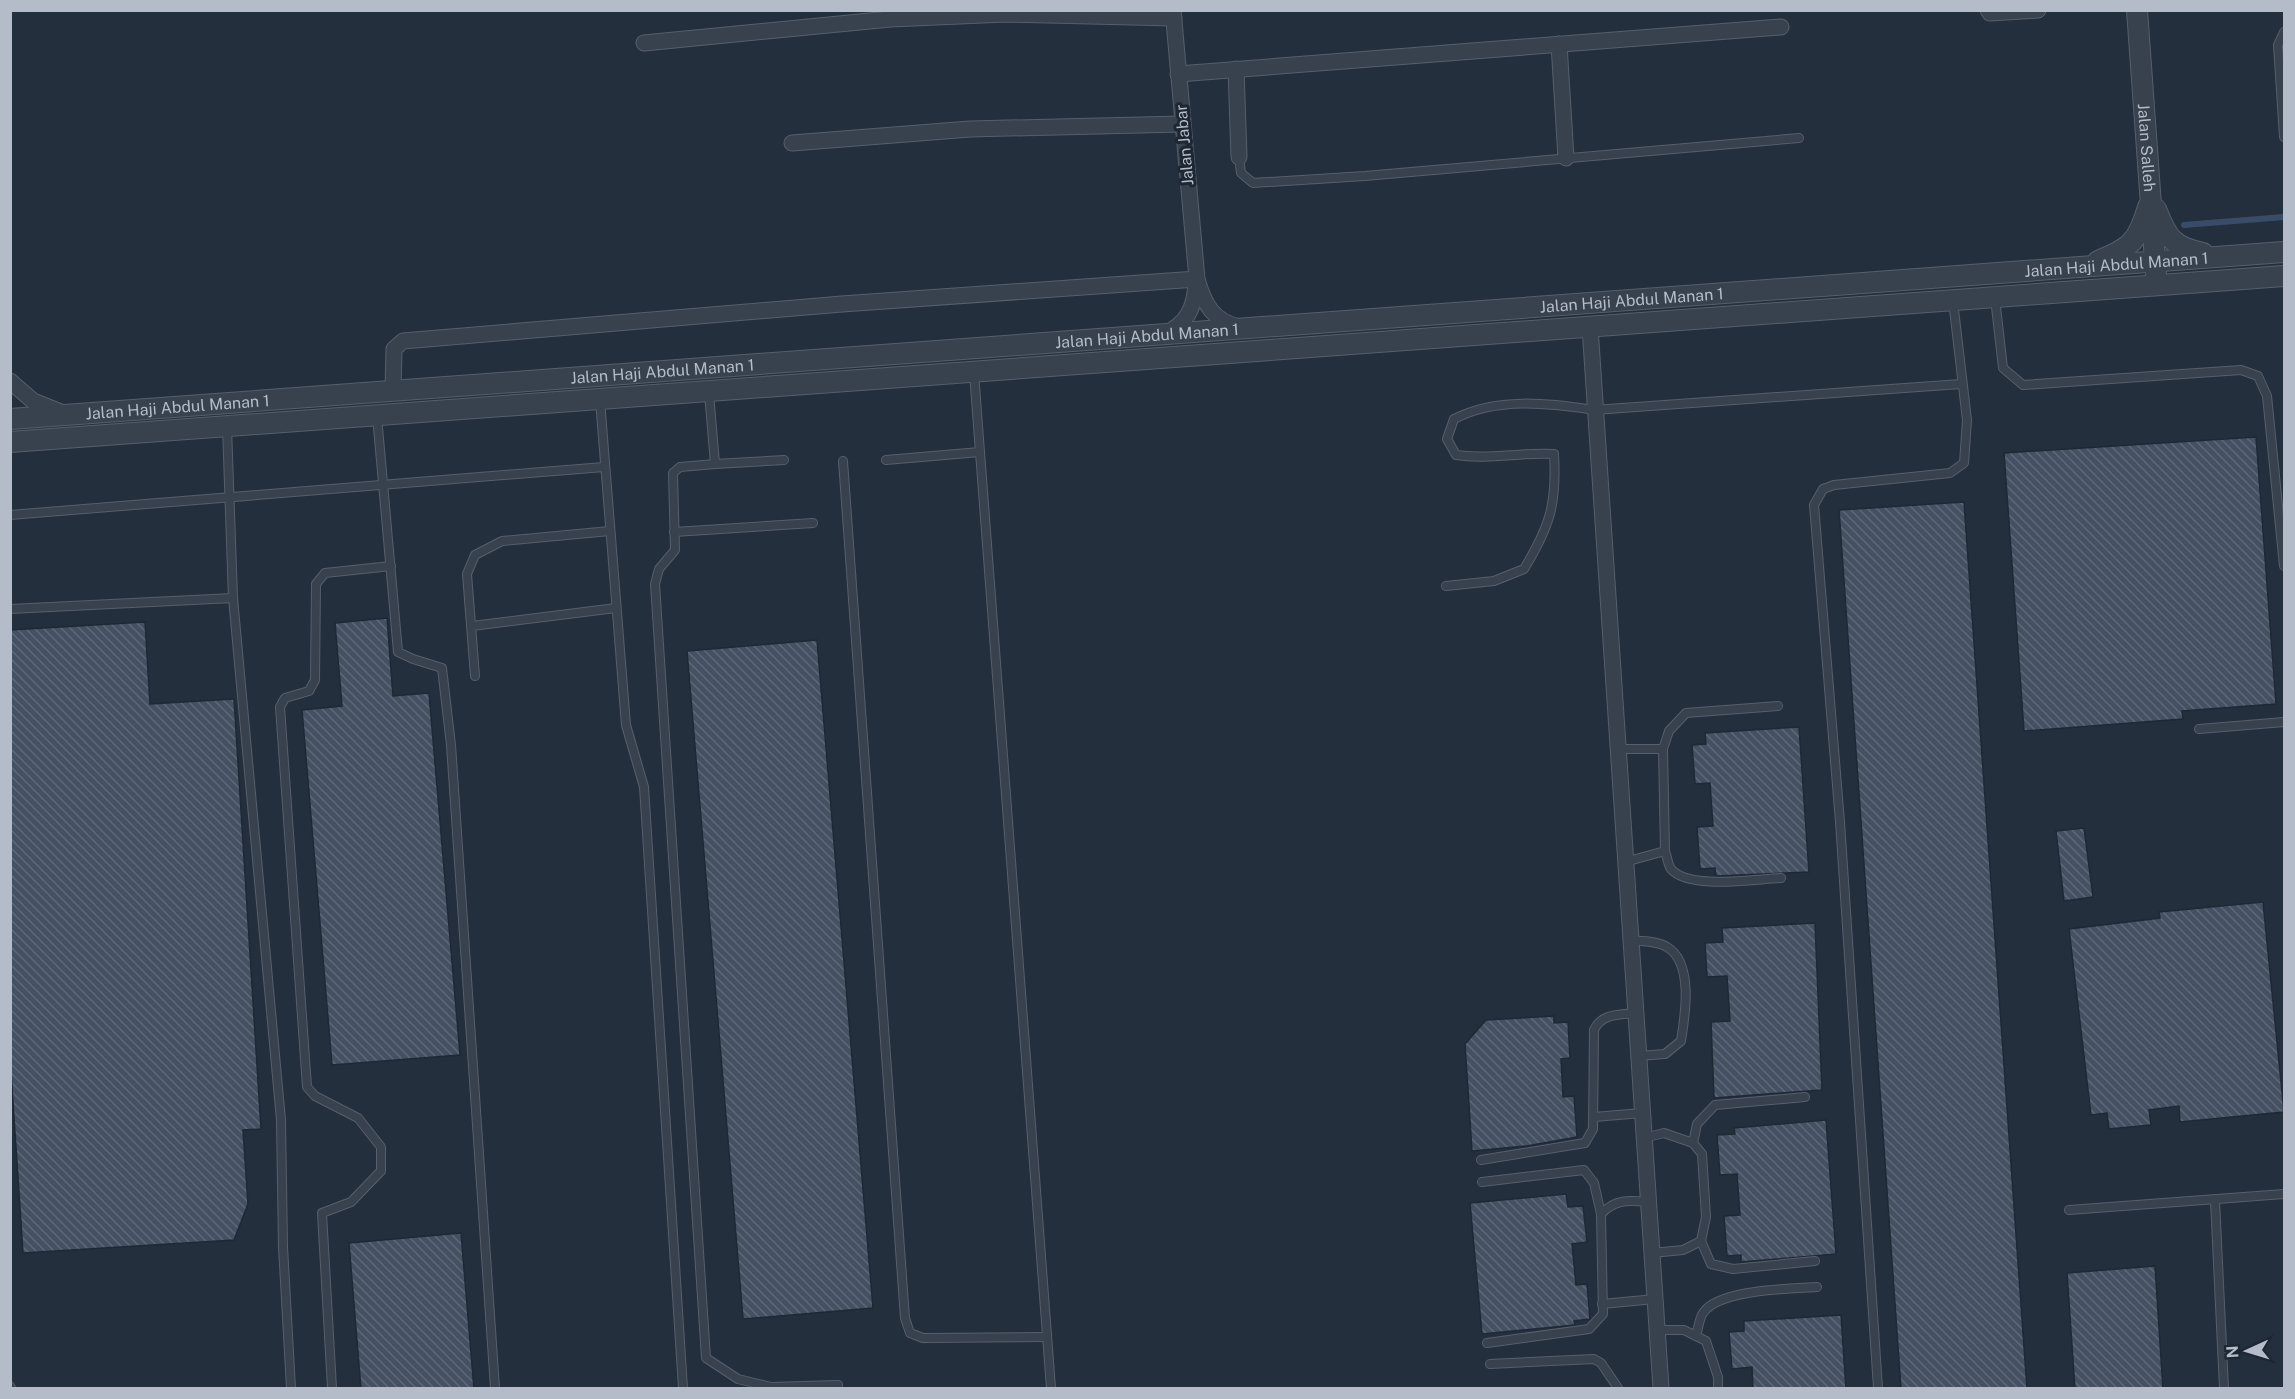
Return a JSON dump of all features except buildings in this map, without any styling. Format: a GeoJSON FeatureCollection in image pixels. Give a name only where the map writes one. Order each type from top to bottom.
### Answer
{"type":"FeatureCollection","features":[{"type":"Feature","properties":{"kind":"street"},"geometry":{"type":"LineString","coordinates":[[1988,10],[1990,13],[2038,10]]}},
{"type":"Feature","properties":{"kind":"street","name":"Jalan Salleh"},"geometry":{"type":"LineString","coordinates":[[2137,10],[2156,286]]}},
{"type":"Feature","properties":{"kind":"street"},"geometry":{"type":"LineString","coordinates":[[644,44],[913,18],[1006,14],[1174,14]]}},
{"type":"Feature","properties":{"kind":"street","name":"Jalan Jabar"},"geometry":{"type":"LineString","coordinates":[[1174,14],[1197,279]]}},
{"type":"Feature","properties":{"kind":"street"},"geometry":{"type":"LineString","coordinates":[[1178,74],[1781,27]]}},
{"type":"Feature","properties":{"kind":"street"},"geometry":{"type":"LineString","coordinates":[[1559,44],[1566,158]]}},
{"type":"Feature","properties":{"kind":"street"},"geometry":{"type":"LineString","coordinates":[[1236,69],[1239,157]]}},
{"type":"Feature","properties":{"kind":"street"},"geometry":{"type":"LineString","coordinates":[[792,143],[970,129],[1182,124]]}},
{"type":"Feature","properties":{"kind":"street"},"geometry":{"type":"LineString","coordinates":[[2151,195],[2171,239],[2179,246],[2217,256]]}},
{"type":"Feature","properties":{"kind":"street"},"geometry":{"type":"LineString","coordinates":[[2081,267],[2118,253],[2136,238],[2151,195]]}},
{"type":"Feature","properties":{"kind":"street","name":"Jalan Haji Abdul Manan 1"},"geometry":{"type":"LineString","coordinates":[[10,419],[393,384],[1162,336],[2284,252]]}},
{"type":"Feature","properties":{"kind":"street","name":"Jalan Haji Abdul Manan 1"},"geometry":{"type":"LineString","coordinates":[[10,442],[2284,276]]}},
{"type":"Feature","properties":{"kind":"street"},"geometry":{"type":"LineString","coordinates":[[1197,279],[1202,298],[1212,314],[1227,324],[1245,329]]}},
{"type":"Feature","properties":{"kind":"street"},"geometry":{"type":"LineString","coordinates":[[1162,336],[1176,328],[1190,315],[1197,279]]}},
{"type":"Feature","properties":{"kind":"street"},"geometry":{"type":"LineString","coordinates":[[393,384],[394,349],[403,341],[842,304],[1197,279]]}},
{"type":"Feature","properties":{"kind":"street"},"geometry":{"type":"LineString","coordinates":[[1590,327],[1659,1388]]}},
{"type":"Feature","properties":{"kind":"street"},"geometry":{"type":"LineString","coordinates":[[10,381],[33,401],[49,409],[68,414]]}},
{"type":"Feature","properties":{"kind":"lane"},"geometry":{"type":"LineString","coordinates":[[2284,32],[2278,45],[2284,137]]}},
{"type":"Feature","properties":{"kind":"lane"},"geometry":{"type":"LineString","coordinates":[[1239,157],[1241,173],[1253,183],[1799,138]]}},
{"type":"Feature","properties":{"kind":"lane"},"geometry":{"type":"LineString","coordinates":[[1995,298],[2003,368],[2023,385],[2241,370],[2258,376],[2267,396],[2284,566]]}},
{"type":"Feature","properties":{"kind":"lane"},"geometry":{"type":"LineString","coordinates":[[1878,1389],[1841,834],[1814,505],[1823,489],[1834,485],[1950,473],[1964,463],[1967,420],[1953,301]]}},
{"type":"Feature","properties":{"kind":"lane"},"geometry":{"type":"LineString","coordinates":[[974,372],[1051,1389]]}},
{"type":"Feature","properties":{"kind":"lane"},"geometry":{"type":"LineString","coordinates":[[1446,586],[1494,581],[1524,569],[1551,519],[1556,482],[1554,454],[1526,452],[1473,458],[1456,455],[1447,439],[1454,419],[1472,409],[1543,402],[1594,410],[1961,384]]}},
{"type":"Feature","properties":{"kind":"lane"},"geometry":{"type":"LineString","coordinates":[[709,392],[715,464]]}},
{"type":"Feature","properties":{"kind":"lane"},"geometry":{"type":"LineString","coordinates":[[600,399],[626,725],[644,787],[683,1389]]}},
{"type":"Feature","properties":{"kind":"lane"},"geometry":{"type":"LineString","coordinates":[[377,415],[398,652],[442,668],[452,745],[495,1389]]}},
{"type":"Feature","properties":{"kind":"lane"},"geometry":{"type":"LineString","coordinates":[[227,426],[233,598],[281,1120],[283,1247],[291,1389]]}},
{"type":"Feature","properties":{"kind":"lane"},"geometry":{"type":"LineString","coordinates":[[886,460],[980,452]]}},
{"type":"Feature","properties":{"kind":"lane"},"geometry":{"type":"LineString","coordinates":[[784,460],[680,467],[673,473],[674,554],[659,568],[656,584],[706,1358],[738,1379],[771,1387],[838,1385]]}},
{"type":"Feature","properties":{"kind":"lane"},"geometry":{"type":"LineString","coordinates":[[843,461],[905,1318],[910,1333],[923,1338],[1047,1337]]}},
{"type":"Feature","properties":{"kind":"lane"},"geometry":{"type":"LineString","coordinates":[[10,515],[604,467]]}},
{"type":"Feature","properties":{"kind":"lane"},"geometry":{"type":"LineString","coordinates":[[674,532],[813,523]]}},
{"type":"Feature","properties":{"kind":"lane"},"geometry":{"type":"LineString","coordinates":[[475,676],[467,574],[475,555],[502,541],[610,531]]}},
{"type":"Feature","properties":{"kind":"lane"},"geometry":{"type":"LineString","coordinates":[[332,1389],[322,1213],[351,1202],[381,1171],[381,1147],[358,1118],[315,1096],[307,1087],[280,706],[285,698],[309,691],[315,680],[316,584],[325,573],[391,566]]}},
{"type":"Feature","properties":{"kind":"lane"},"geometry":{"type":"LineString","coordinates":[[10,609],[233,598]]}},
{"type":"Feature","properties":{"kind":"lane"},"geometry":{"type":"LineString","coordinates":[[472,626],[616,609]]}},
{"type":"Feature","properties":{"kind":"lane"},"geometry":{"type":"LineString","coordinates":[[1778,706],[1686,713],[1669,730],[1663,749],[1665,851],[1670,868],[1685,879],[1712,882],[1781,878]]}},
{"type":"Feature","properties":{"kind":"lane"},"geometry":{"type":"LineString","coordinates":[[2199,729],[2283,720]]}},
{"type":"Feature","properties":{"kind":"lane"},"geometry":{"type":"LineString","coordinates":[[1617,749],[1663,749]]}},
{"type":"Feature","properties":{"kind":"lane"},"geometry":{"type":"LineString","coordinates":[[1625,862],[1665,851]]}},
{"type":"Feature","properties":{"kind":"lane"},"geometry":{"type":"LineString","coordinates":[[1630,940],[1668,947],[1678,958],[1686,982],[1686,1007],[1681,1041],[1665,1054],[1638,1056]]}},
{"type":"Feature","properties":{"kind":"lane"},"geometry":{"type":"LineString","coordinates":[[1480,1160],[1585,1143],[1593,1129],[1594,1118],[1594,1030],[1597,1023],[1607,1016],[1636,1013]]}},
{"type":"Feature","properties":{"kind":"lane"},"geometry":{"type":"LineString","coordinates":[[1693,1143],[1697,1124],[1715,1105],[1805,1096]]}},
{"type":"Feature","properties":{"kind":"lane"},"geometry":{"type":"LineString","coordinates":[[1594,1118],[1642,1113]]}},
{"type":"Feature","properties":{"kind":"lane"},"geometry":{"type":"LineString","coordinates":[[1644,1138],[1664,1133],[1693,1143],[1702,1154],[1706,1217],[1701,1240],[1712,1264],[1733,1269],[1815,1261]]}},
{"type":"Feature","properties":{"kind":"lane"},"geometry":{"type":"LineString","coordinates":[[1482,1182],[1584,1170],[1594,1183],[1601,1214],[1603,1314],[1589,1329],[1486,1343]]}},
{"type":"Feature","properties":{"kind":"lane"},"geometry":{"type":"LineString","coordinates":[[2069,1210],[2215,1201],[2284,1194]]}},
{"type":"Feature","properties":{"kind":"lane"},"geometry":{"type":"LineString","coordinates":[[1601,1214],[1610,1204],[1629,1200],[1648,1202]]}},
{"type":"Feature","properties":{"kind":"lane"},"geometry":{"type":"LineString","coordinates":[[2215,1201],[2224,1389]]}},
{"type":"Feature","properties":{"kind":"lane"},"geometry":{"type":"LineString","coordinates":[[1652,1253],[1683,1250],[1701,1240]]}},
{"type":"Feature","properties":{"kind":"lane"},"geometry":{"type":"LineString","coordinates":[[1696,1336],[1703,1313],[1721,1300],[1752,1293],[1817,1287]]}},
{"type":"Feature","properties":{"kind":"lane"},"geometry":{"type":"LineString","coordinates":[[1602,1304],[1655,1299]]}},
{"type":"Feature","properties":{"kind":"lane"},"geometry":{"type":"LineString","coordinates":[[1657,1330],[1684,1330],[1706,1341],[1718,1377],[1718,1389]]}},
{"type":"Feature","properties":{"kind":"lane"},"geometry":{"type":"LineString","coordinates":[[1490,1364],[1594,1359],[1601,1364],[1618,1389]]}},
{"type":"Feature","properties":{"kind":"waterway"},"geometry":{"type":"LineString","coordinates":[[2184,225],[2284,217]]}}]}
